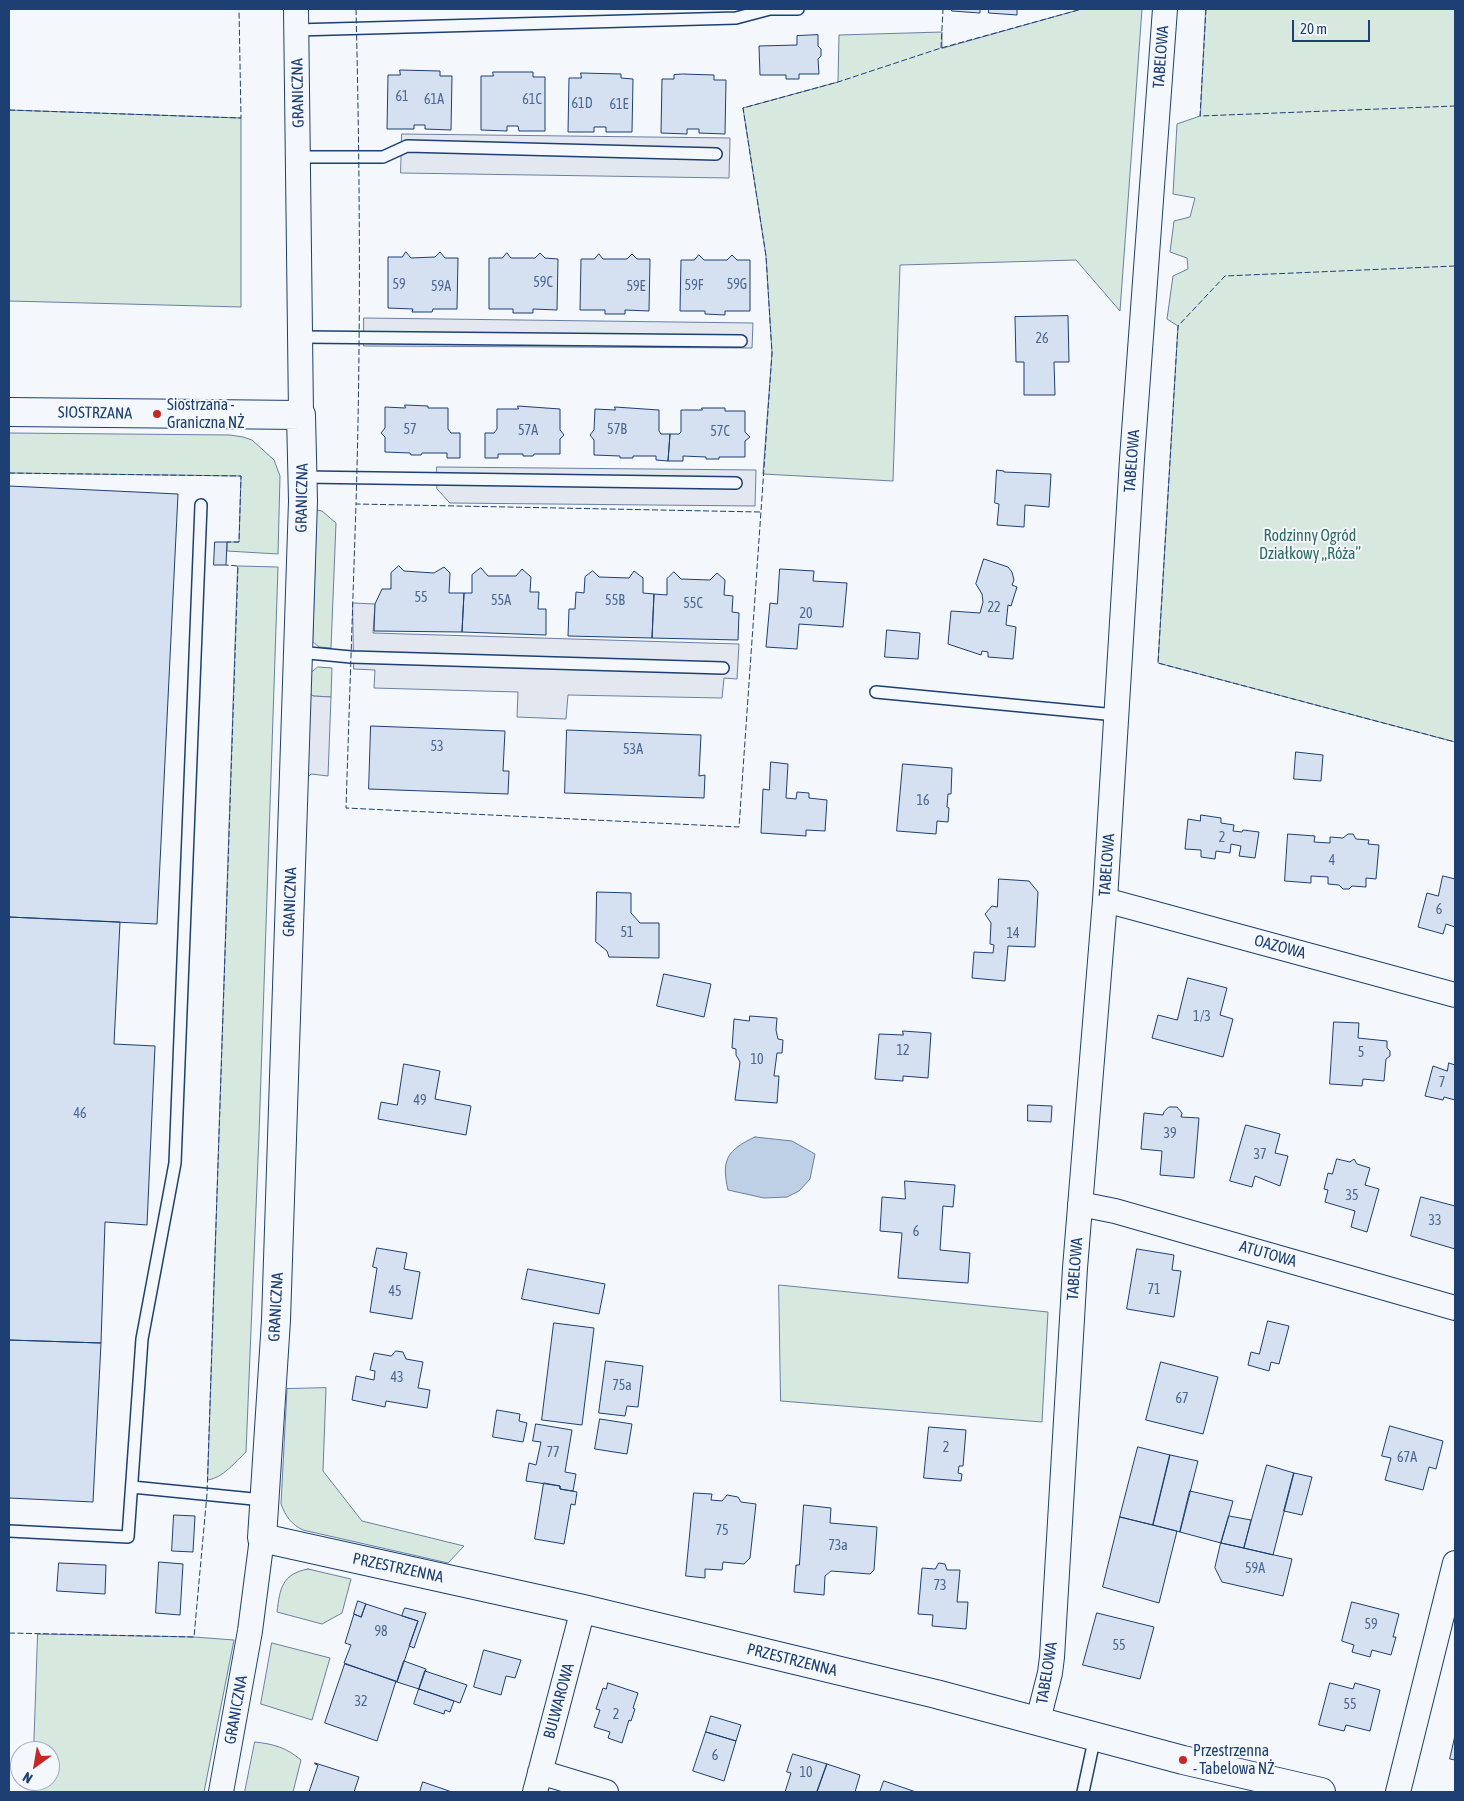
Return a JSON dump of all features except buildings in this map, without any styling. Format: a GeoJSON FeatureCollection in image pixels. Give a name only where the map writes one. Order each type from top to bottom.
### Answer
{"type":"FeatureCollection","features":[{"type":"Feature","properties":{"kind":"street","name":"TABELOWA"},"geometry":{"type":"LineString","coordinates":[[1038,1720],[1050,1673],[1052,1656],[1080,1204],[1106,900],[1133,449],[1165,9]]}},
{"type":"Feature","properties":{"kind":"street","name":"GRANICZNA"},"geometry":{"type":"LineString","coordinates":[[221,1792],[250,1630],[262,1538],[276,1320],[304,477],[301,415],[296,19]]}},
{"type":"Feature","properties":{"kind":"street","name":"SIOSTRZANA"},"geometry":{"type":"LineString","coordinates":[[9,412],[301,415]]}},
{"type":"Feature","properties":{"kind":"street","name":"OAZOWA"},"geometry":{"type":"LineString","coordinates":[[1106,900],[1455,995]]}},
{"type":"Feature","properties":{"kind":"street","name":"ATUTOWA"},"geometry":{"type":"LineString","coordinates":[[1080,1204],[1115,1211],[1455,1308]]}},
{"type":"Feature","properties":{"kind":"street","name":"PRZESTRZENNA"},"geometry":{"type":"LineString","coordinates":[[262,1538],[583,1609],[1038,1720],[1183,1760],[1314,1791]]}},
{"type":"Feature","properties":{"kind":"street"},"geometry":{"type":"LineString","coordinates":[[1398,1792],[1455,1563]]}},
{"type":"Feature","properties":{"kind":"street","name":"BULWAROWA"},"geometry":{"type":"LineString","coordinates":[[538,1782],[583,1609]]}},
{"type":"Feature","properties":{"kind":"street"},"geometry":{"type":"LineString","coordinates":[[538,1782],[606,1792]]}},
{"type":"Feature","properties":{"kind":"lane"},"geometry":{"type":"LineString","coordinates":[[296,19],[736,18],[770,9],[798,9]]}},
{"type":"Feature","properties":{"kind":"lane"},"geometry":{"type":"LineString","coordinates":[[299,157],[384,157],[407,146],[716,154]]}},
{"type":"Feature","properties":{"kind":"lane"},"geometry":{"type":"LineString","coordinates":[[301,337],[741,341]]}},
{"type":"Feature","properties":{"kind":"lane"},"geometry":{"type":"LineString","coordinates":[[304,477],[736,483]]}},
{"type":"Feature","properties":{"kind":"lane"},"geometry":{"type":"LineString","coordinates":[[9,1531],[128,1537],[142,1339],[175,1163],[201,505]]}},
{"type":"Feature","properties":{"kind":"lane"},"geometry":{"type":"LineString","coordinates":[[298,652],[351,657],[723,668]]}},
{"type":"Feature","properties":{"kind":"lane"},"geometry":{"type":"LineString","coordinates":[[876,692],[1116,715]]}},
{"type":"Feature","properties":{"kind":"lane"},"geometry":{"type":"LineString","coordinates":[[132,1487],[263,1500]]}},
{"type":"Feature","properties":{"kind":"lane"},"geometry":{"type":"LineString","coordinates":[[1083,1792],[1095,1736]]}},
{"type":"Feature","properties":{"kind":"green space"},"geometry":{"type":"Polygon","coordinates":[[[1082,9],[1142,9],[1120,311],[1076,260],[900,265],[893,481],[763,474],[772,353],[766,256],[743,108],[838,82],[839,35],[942,32],[942,48],[1082,9]]]}},
{"type":"Feature","properties":{"kind":"green space","name":"Rodzinny Ogród Działkowy „Róża”"},"geometry":{"type":"Polygon","coordinates":[[[1206,9],[1455,9],[1455,742],[1158,663],[1178,326],[1167,319],[1173,276],[1188,269],[1187,258],[1170,252],[1174,221],[1190,217],[1195,198],[1173,194],[1177,124],[1200,116],[1206,9]]]}},
{"type":"Feature","properties":{"kind":"green space"},"geometry":{"type":"Polygon","coordinates":[[[9,110],[241,118],[241,307],[9,301],[9,110]]]}},
{"type":"Feature","properties":{"kind":"green space"},"geometry":{"type":"Polygon","coordinates":[[[9,433],[230,435],[252,440],[274,460],[280,476],[278,554],[227,551],[227,542],[239,542],[241,476],[9,473],[9,433]]]}},
{"type":"Feature","properties":{"kind":"green space"},"geometry":{"type":"Polygon","coordinates":[[[317,510],[322,511],[336,523],[331,648],[319,647],[313,642],[317,510]]]}},
{"type":"Feature","properties":{"kind":"green space"},"geometry":{"type":"Polygon","coordinates":[[[238,566],[278,567],[259,1135],[246,1452],[224,1473],[208,1480],[238,566]]]}},
{"type":"Feature","properties":{"kind":"green space"},"geometry":{"type":"Polygon","coordinates":[[[318,667],[332,668],[331,697],[313,696],[310,693],[311,673],[318,667]]]}},
{"type":"Feature","properties":{"kind":"green space"},"geometry":{"type":"Polygon","coordinates":[[[779,1285],[1048,1312],[1042,1422],[781,1401],[779,1285]]]}},
{"type":"Feature","properties":{"kind":"green space"},"geometry":{"type":"Polygon","coordinates":[[[326,1388],[323,1471],[362,1521],[464,1546],[448,1563],[303,1530],[292,1523],[287,1516],[281,1504],[287,1389],[326,1388]]]}},
{"type":"Feature","properties":{"kind":"green space"},"geometry":{"type":"Polygon","coordinates":[[[308,1569],[351,1579],[342,1613],[322,1624],[277,1612],[279,1596],[284,1583],[293,1574],[308,1569]]]}},
{"type":"Feature","properties":{"kind":"green space"},"geometry":{"type":"Polygon","coordinates":[[[38,1634],[194,1637],[234,1640],[204,1792],[32,1792],[60,1791],[60,1741],[34,1741],[38,1634]]]}},
{"type":"Feature","properties":{"kind":"green space"},"geometry":{"type":"Polygon","coordinates":[[[272,1643],[330,1658],[312,1720],[261,1704],[272,1643]]]}},
{"type":"Feature","properties":{"kind":"green space"},"geometry":{"type":"Polygon","coordinates":[[[255,1742],[280,1747],[291,1752],[301,1760],[293,1792],[245,1792],[255,1742]]]}},
{"type":"Feature","properties":{"kind":"shaded area"},"geometry":{"type":"Polygon","coordinates":[[[402,134],[730,138],[729,178],[401,173],[402,134]]]}},
{"type":"Feature","properties":{"kind":"shaded area"},"geometry":{"type":"Polygon","coordinates":[[[364,318],[753,323],[752,348],[364,346],[364,318]]]}},
{"type":"Feature","properties":{"kind":"shaded area"},"geometry":{"type":"Polygon","coordinates":[[[437,467],[756,470],[755,506],[450,503],[437,489],[437,467]]]}},
{"type":"Feature","properties":{"kind":"shaded area"},"geometry":{"type":"Polygon","coordinates":[[[353,603],[375,604],[373,633],[739,644],[737,679],[724,678],[722,698],[568,695],[566,719],[517,717],[518,692],[374,688],[375,670],[354,669],[353,603]]]}},
{"type":"Feature","properties":{"kind":"shaded area"},"geometry":{"type":"Polygon","coordinates":[[[310,693],[313,696],[331,697],[328,776],[311,774],[308,777],[310,693]]]}},
{"type":"Feature","properties":{"kind":"water"},"geometry":{"type":"Polygon","coordinates":[[[755,1137],[792,1141],[815,1154],[810,1179],[799,1191],[787,1197],[764,1198],[728,1190],[725,1171],[728,1157],[738,1147],[755,1137]]]}},
{"type":"Feature","properties":{"kind":"fence"},"geometry":{"type":"LineString","coordinates":[[9,110],[241,118],[239,9]]}},
{"type":"Feature","properties":{"kind":"fence"},"geometry":{"type":"LineString","coordinates":[[356,9],[359,256],[356,504]]}},
{"type":"Feature","properties":{"kind":"fence"},"geometry":{"type":"LineString","coordinates":[[941,48],[943,9]]}},
{"type":"Feature","properties":{"kind":"fence"},"geometry":{"type":"LineString","coordinates":[[760,512],[356,504],[346,808],[739,827],[772,353],[766,256],[743,108],[838,82],[941,48],[1082,9]]}},
{"type":"Feature","properties":{"kind":"fence"},"geometry":{"type":"LineString","coordinates":[[1206,9],[1200,116],[1455,106]]}},
{"type":"Feature","properties":{"kind":"fence"},"geometry":{"type":"LineString","coordinates":[[1455,266],[1225,276],[1178,326],[1158,663],[1455,742]]}},
{"type":"Feature","properties":{"kind":"fence"},"geometry":{"type":"LineString","coordinates":[[9,473],[241,476],[239,542],[227,542]]}},
{"type":"Feature","properties":{"kind":"fence"},"geometry":{"type":"LineString","coordinates":[[9,1633],[194,1637],[207,1494],[238,566],[226,565]]}},
{"type":"Feature","properties":{"kind":"place","name":"Siostrzana - Graniczna NŻ"},"geometry":{"type":"Point","coordinates":[157,414]}},
{"type":"Feature","properties":{"kind":"place","name":"Przestrzenna - Tabelowa NŻ"},"geometry":{"type":"Point","coordinates":[1183,1760]}}]}
